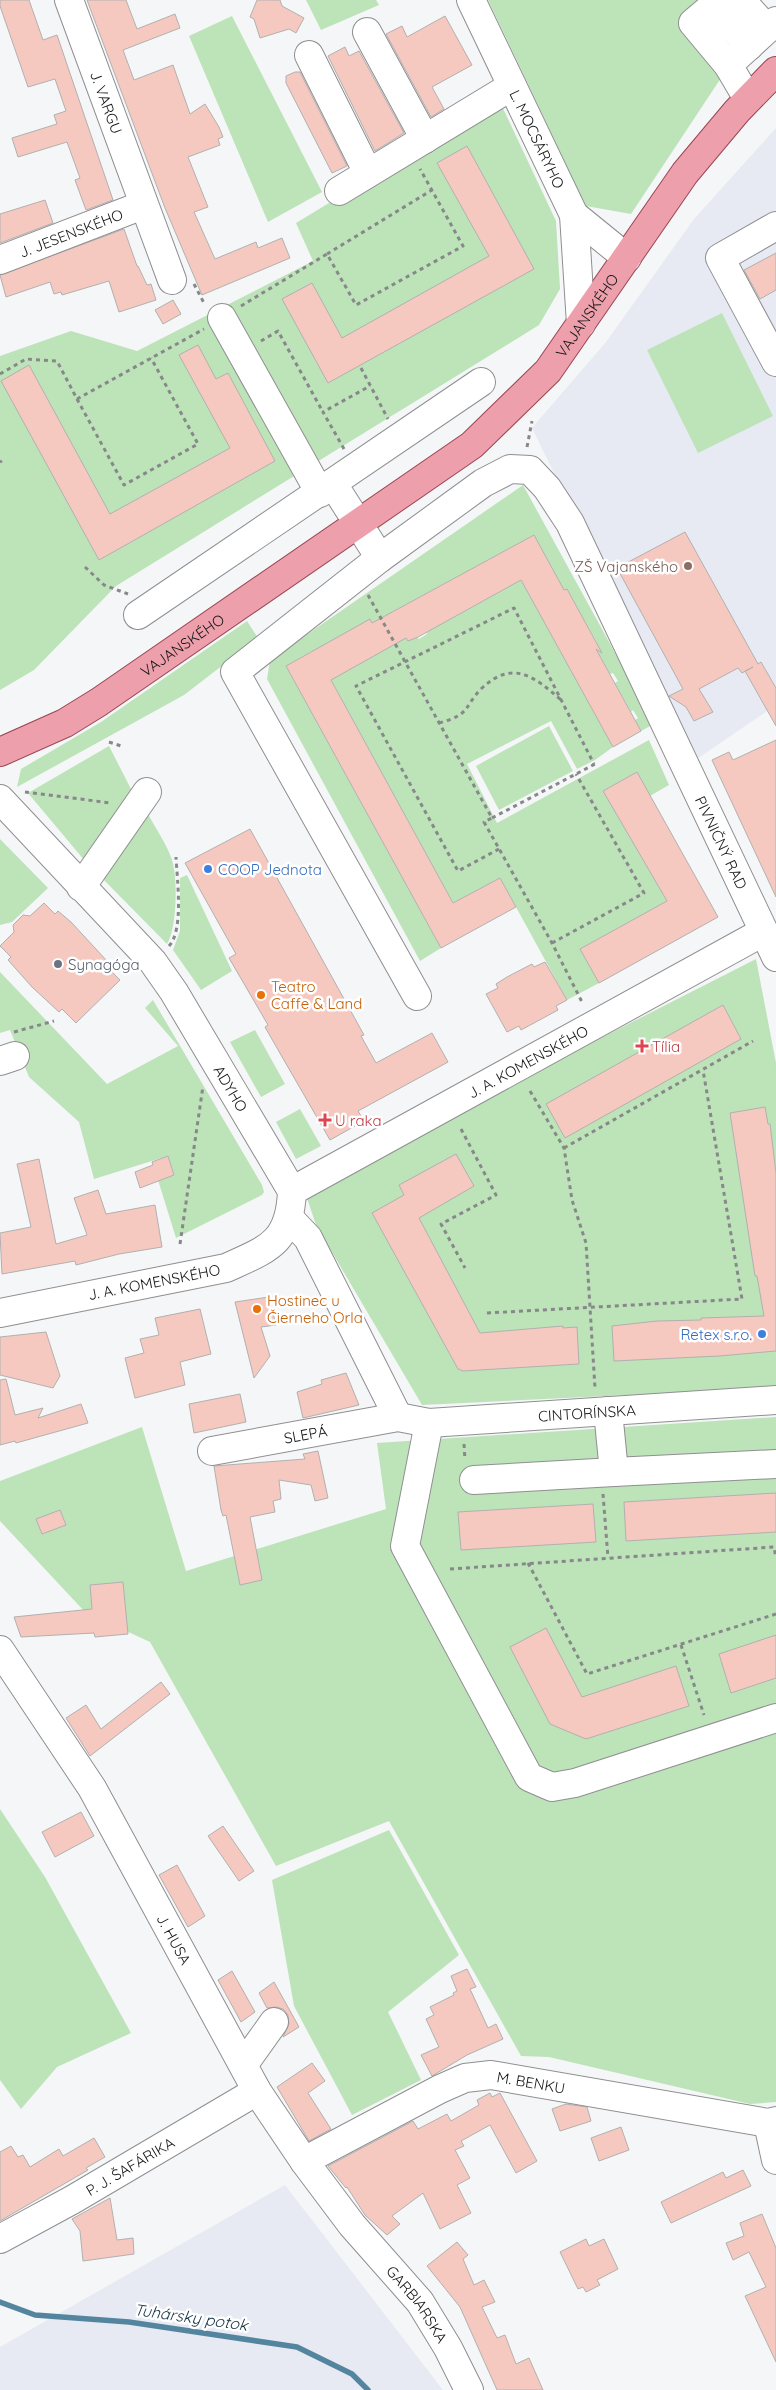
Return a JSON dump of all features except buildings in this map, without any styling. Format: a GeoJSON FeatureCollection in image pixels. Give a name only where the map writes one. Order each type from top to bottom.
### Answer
{"type":"FeatureCollection","features":[{"type":"Feature","properties":{"kind":"main road","name":"VAJANSKÉHO"},"geometry":{"type":"LineString","coordinates":[[0,752],[65,723],[99,702],[472,445],[548,372],[655,214],[686,173],[748,100],[776,71]]}},
{"type":"Feature","properties":{"kind":"street","name":"J. VARGU"},"geometry":{"type":"LineString","coordinates":[[69,0],[143,205],[182,281]]}},
{"type":"Feature","properties":{"kind":"street","name":"L. MOCSÁRYHO"},"geometry":{"type":"LineString","coordinates":[[471,0],[574,215],[627,258]]}},
{"type":"Feature","properties":{"kind":"street"},"geometry":{"type":"LineString","coordinates":[[741,0],[756,39]]}},
{"type":"Feature","properties":{"kind":"street"},"geometry":{"type":"LineString","coordinates":[[748,100],[760,0]]}},
{"type":"Feature","properties":{"kind":"street"},"geometry":{"type":"LineString","coordinates":[[711,7],[693,23],[756,39]]}},
{"type":"Feature","properties":{"kind":"street"},"geometry":{"type":"LineString","coordinates":[[367,32],[425,139]]}},
{"type":"Feature","properties":{"kind":"street"},"geometry":{"type":"LineString","coordinates":[[309,55],[368,173]]}},
{"type":"Feature","properties":{"kind":"street"},"geometry":{"type":"LineString","coordinates":[[338,191],[512,86]]}},
{"type":"Feature","properties":{"kind":"street","name":"J. JESENSKÉHO"},"geometry":{"type":"LineString","coordinates":[[0,260],[143,205]]}},
{"type":"Feature","properties":{"kind":"street"},"geometry":{"type":"LineString","coordinates":[[574,215],[581,324]]}},
{"type":"Feature","properties":{"kind":"street"},"geometry":{"type":"LineString","coordinates":[[776,226],[720,258],[776,362]]}},
{"type":"Feature","properties":{"kind":"street"},"geometry":{"type":"LineString","coordinates":[[218,321],[240,352],[326,488],[358,523],[380,558]]}},
{"type":"Feature","properties":{"kind":"street"},"geometry":{"type":"LineString","coordinates":[[136,605],[326,488],[481,382]]}},
{"type":"Feature","properties":{"kind":"street"},"geometry":{"type":"LineString","coordinates":[[417,996],[235,672],[380,558],[483,483],[510,469],[524,469]]}},
{"type":"Feature","properties":{"kind":"street","name":"PIVNIČNÝ RAD"},"geometry":{"type":"LineString","coordinates":[[524,469],[530,470],[547,488],[570,523],[776,957]]}},
{"type":"Feature","properties":{"kind":"street","name":"ADYHO"},"geometry":{"type":"LineString","coordinates":[[11,795],[81,887],[153,962],[174,992],[292,1191]]}},
{"type":"Feature","properties":{"kind":"street"},"geometry":{"type":"LineString","coordinates":[[81,887],[141,799]]}},
{"type":"Feature","properties":{"kind":"street","name":"J. A. KOMENSKÉHO"},"geometry":{"type":"LineString","coordinates":[[292,1191],[763,932]]}},
{"type":"Feature","properties":{"kind":"street"},"geometry":{"type":"LineString","coordinates":[[292,1191],[290,1219],[308,1238],[398,1417]]}},
{"type":"Feature","properties":{"kind":"street","name":"J. A. KOMENSKÉHO"},"geometry":{"type":"LineString","coordinates":[[0,1313],[226,1268],[260,1252],[279,1238],[290,1219]]}},
{"type":"Feature","properties":{"kind":"street","name":"CINTORÍNSKA"},"geometry":{"type":"LineString","coordinates":[[398,1417],[429,1423],[776,1400]]}},
{"type":"Feature","properties":{"kind":"street"},"geometry":{"type":"LineString","coordinates":[[608,1411],[608,1478]]}},
{"type":"Feature","properties":{"kind":"street","name":"SLEPÁ"},"geometry":{"type":"LineString","coordinates":[[212,1451],[398,1417]]}},
{"type":"Feature","properties":{"kind":"street"},"geometry":{"type":"LineString","coordinates":[[429,1423],[405,1546],[529,1777],[552,1787],[575,1783],[776,1718]]}},
{"type":"Feature","properties":{"kind":"street"},"geometry":{"type":"LineString","coordinates":[[474,1480],[608,1478],[776,1464]]}},
{"type":"Feature","properties":{"kind":"street","name":"J. HUSA"},"geometry":{"type":"LineString","coordinates":[[0,1650],[92,1788],[257,2091],[304,2161],[352,2225]]}},
{"type":"Feature","properties":{"kind":"street"},"geometry":{"type":"LineString","coordinates":[[244,2064],[274,2022]]}},
{"type":"Feature","properties":{"kind":"street","name":"M. BENKU"},"geometry":{"type":"LineString","coordinates":[[304,2161],[456,2082],[465,2078],[491,2075],[772,2122]]}},
{"type":"Feature","properties":{"kind":"street","name":"P. J. ŠAFÁRIKA"},"geometry":{"type":"LineString","coordinates":[[0,2239],[72,2200],[257,2091]]}},
{"type":"Feature","properties":{"kind":"street"},"geometry":{"type":"LineString","coordinates":[[772,2122],[776,2160]]}},
{"type":"Feature","properties":{"kind":"street","name":"GARBIARSKA"},"geometry":{"type":"LineString","coordinates":[[352,2225],[420,2302],[448,2348],[469,2390]]}},
{"type":"Feature","properties":{"kind":"path"},"geometry":{"type":"LineString","coordinates":[[327,254],[356,305],[463,246],[418,166]]}},
{"type":"Feature","properties":{"kind":"path"},"geometry":{"type":"LineString","coordinates":[[78,399],[218,321],[432,190]]}},
{"type":"Feature","properties":{"kind":"path"},"geometry":{"type":"LineString","coordinates":[[182,281],[218,321]]}},
{"type":"Feature","properties":{"kind":"path"},"geometry":{"type":"LineString","coordinates":[[240,352],[278,331],[348,456]]}},
{"type":"Feature","properties":{"kind":"path"},"geometry":{"type":"LineString","coordinates":[[0,374],[26,359],[57,361],[124,484],[198,444],[151,358]]}},
{"type":"Feature","properties":{"kind":"path"},"geometry":{"type":"LineString","coordinates":[[361,368],[392,426]]}},
{"type":"Feature","properties":{"kind":"path"},"geometry":{"type":"LineString","coordinates":[[323,412],[370,386]]}},
{"type":"Feature","properties":{"kind":"path"},"geometry":{"type":"LineString","coordinates":[[524,469],[531,423],[537,417]]}},
{"type":"Feature","properties":{"kind":"path"},"geometry":{"type":"LineString","coordinates":[[85,567],[104,585],[120,592],[136,605]]}},
{"type":"Feature","properties":{"kind":"path"},"geometry":{"type":"LineString","coordinates":[[357,576],[492,818]]}},
{"type":"Feature","properties":{"kind":"path"},"geometry":{"type":"LineString","coordinates":[[499,849],[458,871],[356,686],[514,608],[596,764],[484,822],[552,943],[583,1004]]}},
{"type":"Feature","properties":{"kind":"path"},"geometry":{"type":"LineString","coordinates":[[439,723],[454,718],[467,710],[482,688],[502,673],[522,672],[542,684],[564,702]]}},
{"type":"Feature","properties":{"kind":"path"},"geometry":{"type":"LineString","coordinates":[[109,742],[121,746]]}},
{"type":"Feature","properties":{"kind":"path"},"geometry":{"type":"LineString","coordinates":[[552,943],[644,893],[576,774]]}},
{"type":"Feature","properties":{"kind":"path"},"geometry":{"type":"LineString","coordinates":[[11,795],[141,799]]}},
{"type":"Feature","properties":{"kind":"path"},"geometry":{"type":"LineString","coordinates":[[167,948],[173,942],[177,928],[176,857]]}},
{"type":"Feature","properties":{"kind":"path"},"geometry":{"type":"LineString","coordinates":[[564,1148],[753,1042]]}},
{"type":"Feature","properties":{"kind":"path"},"geometry":{"type":"LineString","coordinates":[[487,1313],[742,1299],[703,1070]]}},
{"type":"Feature","properties":{"kind":"path"},"geometry":{"type":"LineString","coordinates":[[180,1244],[204,1077]]}},
{"type":"Feature","properties":{"kind":"path"},"geometry":{"type":"LineString","coordinates":[[530,1091],[564,1148],[572,1200],[586,1243],[594,1385]]}},
{"type":"Feature","properties":{"kind":"path"},"geometry":{"type":"LineString","coordinates":[[461,1129],[496,1194],[441,1224],[465,1268]]}},
{"type":"Feature","properties":{"kind":"path"},"geometry":{"type":"LineString","coordinates":[[608,1478],[608,1558]]}},
{"type":"Feature","properties":{"kind":"path"},"geometry":{"type":"LineString","coordinates":[[450,1569],[774,1547],[776,1558]]}},
{"type":"Feature","properties":{"kind":"path"},"geometry":{"type":"LineString","coordinates":[[528,1564],[587,1674],[776,1614]]}},
{"type":"Feature","properties":{"kind":"path"},"geometry":{"type":"LineString","coordinates":[[681,1644],[704,1715]]}},
{"type":"Feature","properties":{"kind":"shaded area","name":"ZŠ Vajanského"},"geometry":{"type":"Polygon","coordinates":[[[776,128],[776,705],[694,761],[532,428],[606,342],[694,219],[776,128]]]}},
{"type":"Feature","properties":{"kind":"shaded area"},"geometry":{"type":"Polygon","coordinates":[[[285,2185],[443,2390],[0,2390],[0,2347],[285,2185]]]}},
{"type":"Feature","properties":{"kind":"green space"},"geometry":{"type":"Polygon","coordinates":[[[306,0],[376,0],[379,5],[321,30],[306,0]]]}},
{"type":"Feature","properties":{"kind":"green space"},"geometry":{"type":"Polygon","coordinates":[[[488,0],[698,0],[689,8],[723,75],[631,214],[586,206],[488,0]]]}},
{"type":"Feature","properties":{"kind":"green space"},"geometry":{"type":"Polygon","coordinates":[[[232,16],[322,192],[268,222],[189,36],[232,16]]]}},
{"type":"Feature","properties":{"kind":"green space"},"geometry":{"type":"Polygon","coordinates":[[[499,100],[556,221],[560,289],[539,325],[116,586],[34,670],[0,690],[0,356],[71,331],[137,351],[313,261],[296,223],[499,100]]]}},
{"type":"Feature","properties":{"kind":"green space"},"geometry":{"type":"Polygon","coordinates":[[[722,313],[773,416],[698,453],[647,350],[722,313]]]}},
{"type":"Feature","properties":{"kind":"green space"},"geometry":{"type":"Polygon","coordinates":[[[523,485],[654,724],[641,731],[635,720],[638,718],[633,710],[631,712],[615,683],[618,681],[613,673],[610,674],[594,645],[597,643],[567,589],[564,590],[534,535],[392,612],[419,639],[427,634],[426,632],[521,580],[613,747],[595,760],[577,769],[551,721],[467,764],[497,823],[649,740],[669,785],[650,796],[637,772],[603,791],[667,901],[580,949],[599,983],[567,1000],[500,878],[453,903],[331,680],[312,651],[286,666],[441,948],[420,961],[267,679],[270,660],[523,485]]]}},
{"type":"Feature","properties":{"kind":"green space"},"geometry":{"type":"Polygon","coordinates":[[[247,621],[258,638],[184,695],[17,787],[21,769],[101,722],[247,621]]]}},
{"type":"Feature","properties":{"kind":"green space"},"geometry":{"type":"Polygon","coordinates":[[[549,726],[573,771],[499,810],[476,766],[549,726]]]}},
{"type":"Feature","properties":{"kind":"green space"},"geometry":{"type":"Polygon","coordinates":[[[109,746],[133,793],[85,861],[28,793],[109,746]]]}},
{"type":"Feature","properties":{"kind":"green space"},"geometry":{"type":"Polygon","coordinates":[[[147,812],[167,848],[174,868],[176,891],[175,916],[167,944],[102,878],[147,812]]]}},
{"type":"Feature","properties":{"kind":"green space"},"geometry":{"type":"Polygon","coordinates":[[[0,839],[48,888],[12,922],[0,925],[0,839]]]}},
{"type":"Feature","properties":{"kind":"green space"},"geometry":{"type":"Polygon","coordinates":[[[187,875],[232,971],[201,990],[173,950],[180,931],[180,878],[187,875]]]}},
{"type":"Feature","properties":{"kind":"green space"},"geometry":{"type":"Polygon","coordinates":[[[756,959],[776,1063],[776,1388],[422,1405],[316,1225],[304,1189],[756,959]]]}},
{"type":"Feature","properties":{"kind":"green space"},"geometry":{"type":"Polygon","coordinates":[[[0,972],[107,1084],[178,1046],[145,1008],[153,1000],[262,1185],[264,1192],[262,1195],[176,1238],[158,1180],[174,1174],[168,1156],[94,1179],[79,1122],[29,1077],[10,1030],[0,1033],[0,972]]]}},
{"type":"Feature","properties":{"kind":"green space"},"geometry":{"type":"Polygon","coordinates":[[[255,1030],[285,1084],[261,1097],[230,1042],[255,1030]]]}},
{"type":"Feature","properties":{"kind":"green space"},"geometry":{"type":"Polygon","coordinates":[[[300,1109],[321,1146],[296,1159],[276,1122],[300,1109]]]}},
{"type":"Feature","properties":{"kind":"green space"},"geometry":{"type":"Polygon","coordinates":[[[776,1417],[776,2102],[750,2104],[549,2057],[521,2056],[389,1821],[276,1866],[150,1642],[85,1612],[0,1521],[0,1481],[142,1427],[186,1571],[386,1509],[377,1443],[776,1417]]]}},
{"type":"Feature","properties":{"kind":"green space"},"geometry":{"type":"Polygon","coordinates":[[[0,1809],[45,1877],[131,2033],[57,2067],[21,2109],[0,2080],[0,1809]]]}},
{"type":"Feature","properties":{"kind":"green space"},"geometry":{"type":"Polygon","coordinates":[[[389,1830],[459,1955],[388,2012],[421,2080],[352,2115],[294,2006],[272,1880],[389,1830]]]}},
{"type":"Feature","properties":{"kind":"waterway","name":"Tuhársky potok"},"geometry":{"type":"LineString","coordinates":[[0,2302],[35,2315],[129,2322],[297,2347],[352,2374],[368,2390]]}},
{"type":"Feature","properties":{"kind":"place","name":"ZŠ Vajanského"},"geometry":{"type":"Point","coordinates":[688,566]}},
{"type":"Feature","properties":{"kind":"place","name":"COOP Jednota"},"geometry":{"type":"Point","coordinates":[208,869]}},
{"type":"Feature","properties":{"kind":"place","name":"Synagóga"},"geometry":{"type":"Point","coordinates":[58,964]}},
{"type":"Feature","properties":{"kind":"place","name":"Teatro Caffe & Land"},"geometry":{"type":"Point","coordinates":[261,995]}},
{"type":"Feature","properties":{"kind":"place","name":"Tília"},"geometry":{"type":"Point","coordinates":[642,1046]}},
{"type":"Feature","properties":{"kind":"place","name":"U raka"},"geometry":{"type":"Point","coordinates":[325,1120]}},
{"type":"Feature","properties":{"kind":"place","name":"Hostinec u Čierneho Orla"},"geometry":{"type":"Point","coordinates":[257,1309]}},
{"type":"Feature","properties":{"kind":"place","name":"Retex s.r.o."},"geometry":{"type":"Point","coordinates":[762,1334]}}]}
